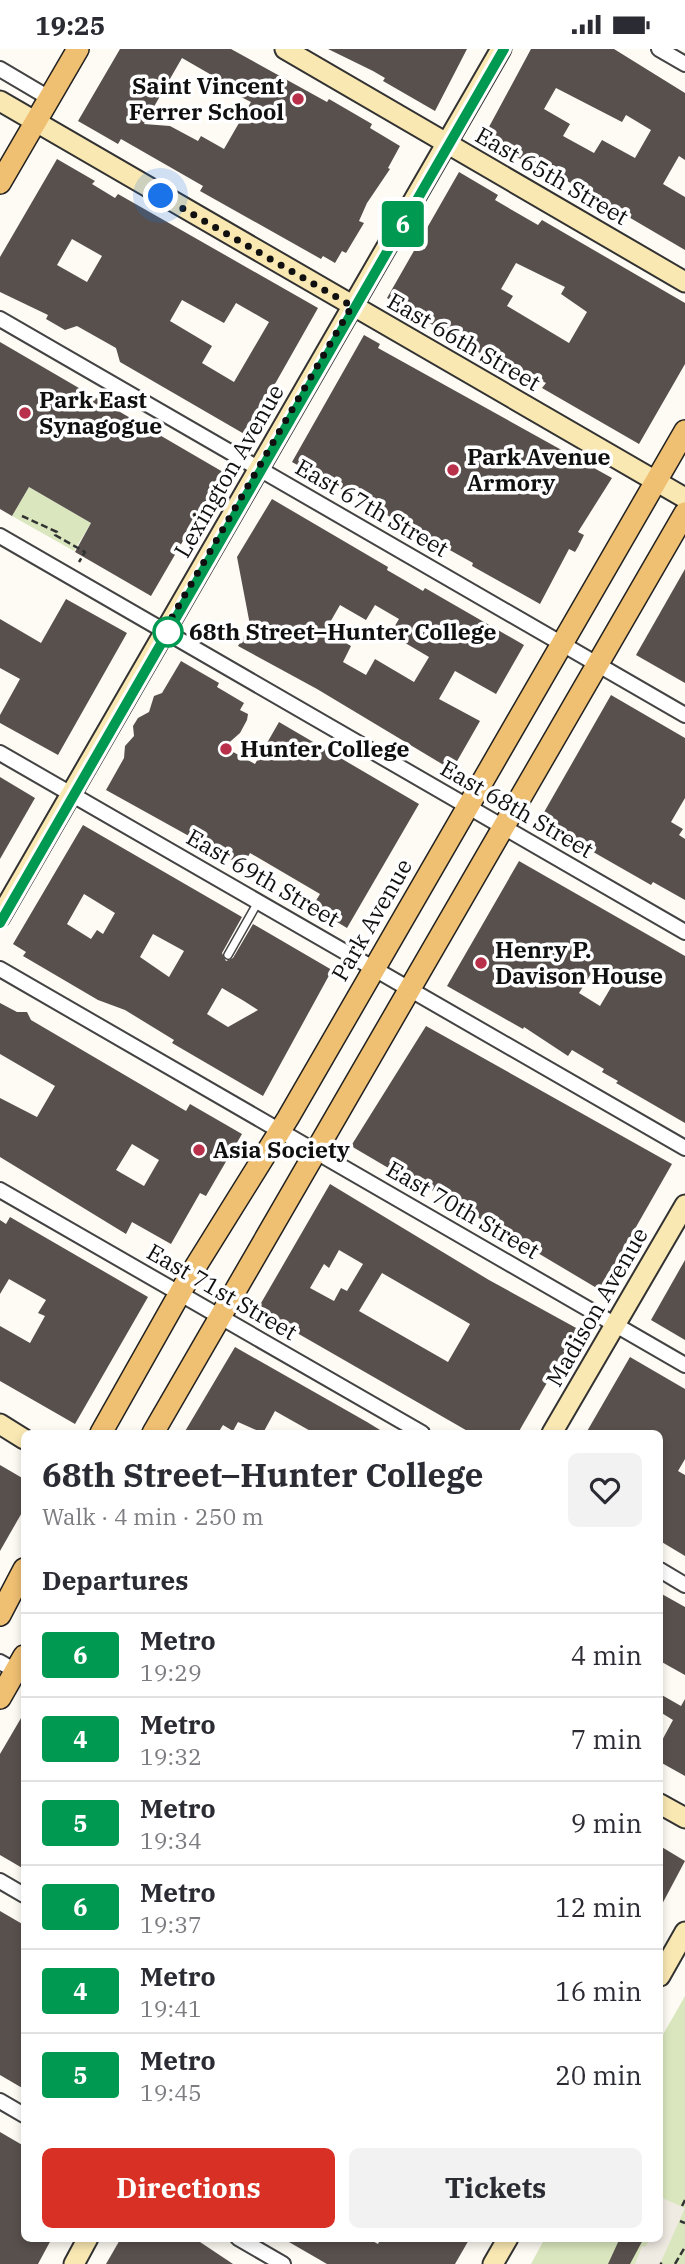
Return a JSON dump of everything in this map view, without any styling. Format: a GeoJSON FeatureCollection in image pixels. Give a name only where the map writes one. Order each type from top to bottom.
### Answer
{"type":"FeatureCollection","features":[{"type":"Feature","properties":{"kind":"main road"},"geometry":{"type":"LineString","coordinates":[[0,183],[78,49]]}},
{"type":"Feature","properties":{"kind":"main road","name":"East 65th Street"},"geometry":{"type":"LineString","coordinates":[[285,49],[685,282]]}},
{"type":"Feature","properties":{"kind":"main road","name":"Lexington Avenue"},"geometry":{"type":"LineString","coordinates":[[0,917],[501,49]]}},
{"type":"Feature","properties":{"kind":"main road","name":"East 66th Street"},"geometry":{"type":"LineString","coordinates":[[0,101],[685,498]]}},
{"type":"Feature","properties":{"kind":"main road","name":"Park Avenue"},"geometry":{"type":"LineString","coordinates":[[103,1430],[179,1294],[280,1131],[685,431]]}},
{"type":"Feature","properties":{"kind":"main road"},"geometry":{"type":"LineString","coordinates":[[155,1430],[685,513]]}},
{"type":"Feature","properties":{"kind":"main road","name":"Madison Avenue"},"geometry":{"type":"LineString","coordinates":[[554,1430],[685,1205]]}},
{"type":"Feature","properties":{"kind":"main road"},"geometry":{"type":"LineString","coordinates":[[0,1425],[21,1437]]}},
{"type":"Feature","properties":{"kind":"main road"},"geometry":{"type":"LineString","coordinates":[[0,1615],[21,1575]]}},
{"type":"Feature","properties":{"kind":"main road"},"geometry":{"type":"LineString","coordinates":[[0,1698],[16,1666]]}},
{"type":"Feature","properties":{"kind":"main road"},"geometry":{"type":"LineString","coordinates":[[663,1806],[685,1818]]}},
{"type":"Feature","properties":{"kind":"main road"},"geometry":{"type":"LineString","coordinates":[[663,1971],[685,1932]]}},
{"type":"Feature","properties":{"kind":"main road"},"geometry":{"type":"LineString","coordinates":[[74,2264],[86,2242]]}},
{"type":"Feature","properties":{"kind":"main road"},"geometry":{"type":"LineString","coordinates":[[493,2264],[506,2242]]}},
{"type":"Feature","properties":{"kind":"street"},"geometry":{"type":"LineString","coordinates":[[659,49],[685,64]]}},
{"type":"Feature","properties":{"kind":"street"},"geometry":{"type":"LineString","coordinates":[[0,69],[49,98]]}},
{"type":"Feature","properties":{"kind":"street","name":"East 67th Street"},"geometry":{"type":"LineString","coordinates":[[0,319],[685,715]]}},
{"type":"Feature","properties":{"kind":"street","name":"East 68th Street"},"geometry":{"type":"LineString","coordinates":[[0,536],[685,932]]}},
{"type":"Feature","properties":{"kind":"street","name":"East 69th Street"},"geometry":{"type":"LineString","coordinates":[[0,753],[685,1148]]}},
{"type":"Feature","properties":{"kind":"street","name":"East 70th Street"},"geometry":{"type":"LineString","coordinates":[[0,969],[685,1365]]}},
{"type":"Feature","properties":{"kind":"street","name":"East 71st Street"},"geometry":{"type":"LineString","coordinates":[[0,1190],[417,1430]]}},
{"type":"Feature","properties":{"kind":"street"},"geometry":{"type":"LineString","coordinates":[[663,1572],[685,1585]]}},
{"type":"Feature","properties":{"kind":"street"},"geometry":{"type":"LineString","coordinates":[[0,1881],[21,1893]]}},
{"type":"Feature","properties":{"kind":"street"},"geometry":{"type":"LineString","coordinates":[[0,2101],[21,2113]]}},
{"type":"Feature","properties":{"kind":"street"},"geometry":{"type":"LineString","coordinates":[[245,2242],[283,2264]]}},
{"type":"Feature","properties":{"kind":"lane"},"geometry":{"type":"LineString","coordinates":[[228,955],[258,902]]}},
{"type":"Feature","properties":{"kind":"path"},"geometry":{"type":"LineString","coordinates":[[22,516],[57,532],[55,535],[85,552],[79,562]]}},
{"type":"Feature","properties":{"kind":"path"},"geometry":{"type":"LineString","coordinates":[[682,2206],[685,2200]]}},
{"type":"Feature","properties":{"kind":"path"},"geometry":{"type":"LineString","coordinates":[[680,2221],[685,2223]]}},
{"type":"Feature","properties":{"kind":"path"},"geometry":{"type":"LineString","coordinates":[[675,2264],[685,2247]]}},
{"type":"Feature","properties":{"kind":"green space"},"geometry":{"type":"Polygon","coordinates":[[[29,487],[91,523],[74,551],[12,516],[29,487]]]}},
{"type":"Feature","properties":{"kind":"green space"},"geometry":{"type":"Polygon","coordinates":[[[685,1996],[685,2264],[531,2264],[543,2242],[663,2242],[663,2035],[685,1996]]]}},
{"type":"Feature","properties":{"kind":"shaded area"},"geometry":{"type":"Polygon","coordinates":[[[663,2198],[685,2208],[660,2264],[635,2264],[642,2246],[645,2247],[648,2242],[663,2242],[663,2198]]]}},
{"type":"Feature","properties":{"kind":"building"},"geometry":{"type":"Polygon","coordinates":[[[120,49],[231,49],[327,102],[329,99],[372,124],[370,128],[400,146],[388,168],[390,169],[367,203],[359,221],[364,223],[346,253],[342,251],[335,263],[323,256],[321,259],[200,191],[203,186],[121,139],[118,144],[78,121],[120,49]],[[182,58],[144,124],[170,126],[198,141],[201,136],[224,149],[251,102],[239,96],[241,92],[182,58]]]}},
{"type":"Feature","properties":{"kind":"building"},"geometry":{"type":"Polygon","coordinates":[[[328,49],[467,49],[435,111],[383,81],[385,78],[373,71],[328,49]]]}},
{"type":"Feature","properties":{"kind":"building"},"geometry":{"type":"Polygon","coordinates":[[[531,49],[614,49],[685,93],[685,160],[679,156],[663,184],[685,197],[685,250],[533,161],[531,165],[483,138],[531,49]],[[556,88],[544,109],[570,124],[563,136],[594,153],[602,140],[635,158],[651,130],[626,115],[622,122],[556,88]]]}},
{"type":"Feature","properties":{"kind":"building"},"geometry":{"type":"Polygon","coordinates":[[[57,159],[95,181],[92,184],[115,198],[118,194],[318,308],[246,435],[120,362],[116,348],[77,326],[65,330],[46,319],[48,315],[0,292],[0,257],[57,159]],[[72,239],[57,265],[87,282],[102,256],[72,239]],[[182,300],[170,321],[212,346],[202,363],[234,382],[269,322],[236,303],[224,323],[182,300]]]}},
{"type":"Feature","properties":{"kind":"building"},"geometry":{"type":"Polygon","coordinates":[[[459,172],[498,195],[495,200],[512,210],[538,225],[542,220],[685,303],[685,364],[639,444],[542,388],[546,383],[500,359],[500,356],[483,347],[480,353],[387,298],[459,172]],[[516,263],[501,289],[513,296],[507,306],[569,343],[587,312],[561,294],[565,287],[516,263]]]}},
{"type":"Feature","properties":{"kind":"building","name":"Park Avenue Armory"},"geometry":{"type":"Polygon","coordinates":[[[364,335],[380,344],[378,348],[612,478],[578,532],[584,535],[578,547],[575,552],[569,549],[540,604],[472,566],[473,563],[292,462],[364,335]]]}},
{"type":"Feature","properties":{"kind":"building"},"geometry":{"type":"Polygon","coordinates":[[[0,342],[223,472],[151,596],[75,552],[91,523],[29,487],[12,516],[0,509],[0,342]]]}},
{"type":"Feature","properties":{"kind":"building"},"geometry":{"type":"Polygon","coordinates":[[[272,499],[388,567],[387,570],[423,591],[425,588],[524,645],[496,694],[455,671],[439,699],[480,721],[452,770],[317,689],[238,646],[250,625],[237,557],[272,499]],[[340,605],[325,631],[351,646],[343,662],[366,675],[375,659],[414,682],[429,657],[390,634],[399,619],[375,605],[366,620],[340,605]]]}},
{"type":"Feature","properties":{"kind":"building"},"geometry":{"type":"Polygon","coordinates":[[[685,569],[685,683],[636,655],[685,569]]]}},
{"type":"Feature","properties":{"kind":"building"},"geometry":{"type":"Polygon","coordinates":[[[66,599],[127,633],[58,755],[0,723],[0,715],[20,679],[0,668],[0,619],[41,643],[66,599]]]}},
{"type":"Feature","properties":{"kind":"building"},"geometry":{"type":"Polygon","coordinates":[[[181,661],[219,683],[217,687],[244,703],[240,710],[248,714],[247,720],[240,733],[224,747],[255,764],[279,722],[419,804],[347,928],[312,907],[320,894],[250,853],[243,866],[106,790],[124,758],[125,746],[134,736],[133,726],[138,718],[149,712],[154,696],[162,693],[181,661]]]}},
{"type":"Feature","properties":{"kind":"building"},"geometry":{"type":"Polygon","coordinates":[[[611,695],[685,738],[685,798],[671,822],[683,829],[679,835],[685,839],[685,900],[653,882],[651,885],[539,821],[611,695]]]}},
{"type":"Feature","properties":{"kind":"building"},"geometry":{"type":"Polygon","coordinates":[[[0,777],[35,798],[0,859],[0,777]]]}},
{"type":"Feature","properties":{"kind":"building"},"geometry":{"type":"Polygon","coordinates":[[[83,825],[242,917],[222,953],[226,961],[233,958],[253,924],[332,970],[263,1096],[172,1043],[174,1040],[125,1010],[98,1000],[23,956],[26,952],[13,944],[83,825]],[[84,894],[67,924],[91,939],[97,930],[103,934],[115,913],[84,894]],[[153,934],[140,957],[169,977],[184,951],[153,934]],[[222,988],[207,1014],[228,1027],[258,1010],[222,988]]]}},
{"type":"Feature","properties":{"kind":"building"},"geometry":{"type":"Polygon","coordinates":[[[519,861],[685,956],[685,1123],[616,1083],[618,1081],[602,1072],[604,1069],[572,1050],[568,1056],[524,1027],[523,1029],[447,986],[519,861]],[[592,972],[579,993],[600,1006],[613,984],[592,972]]]}},
{"type":"Feature","properties":{"kind":"building"},"geometry":{"type":"Polygon","coordinates":[[[0,1003],[17,1012],[27,1012],[31,1020],[186,1111],[190,1104],[242,1134],[206,1196],[200,1193],[171,1244],[132,1222],[126,1234],[0,1157],[0,1098],[37,1117],[55,1086],[0,1054],[0,1003]],[[132,1144],[116,1170],[144,1186],[159,1160],[132,1144]]]}},
{"type":"Feature","properties":{"kind":"building"},"geometry":{"type":"Polygon","coordinates":[[[426,1026],[672,1164],[600,1290],[420,1183],[419,1186],[351,1146],[426,1026]]]}},
{"type":"Feature","properties":{"kind":"building"},"geometry":{"type":"Polygon","coordinates":[[[330,1184],[489,1280],[578,1329],[520,1430],[466,1430],[257,1310],[330,1184]],[[339,1250],[329,1268],[324,1264],[310,1288],[334,1301],[341,1288],[347,1291],[363,1264],[339,1250]],[[382,1273],[359,1311],[448,1362],[470,1324],[382,1273]]]}},
{"type":"Feature","properties":{"kind":"building"},"geometry":{"type":"Polygon","coordinates":[[[10,1217],[148,1297],[75,1424],[0,1381],[0,1326],[30,1343],[45,1316],[38,1313],[46,1300],[9,1279],[0,1294],[0,1220],[6,1224],[10,1217]]]}},
{"type":"Feature","properties":{"kind":"building"},"geometry":{"type":"Polygon","coordinates":[[[685,1260],[685,1340],[651,1320],[685,1260]]]}},
{"type":"Feature","properties":{"kind":"building"},"geometry":{"type":"Polygon","coordinates":[[[235,1347],[380,1430],[309,1430],[275,1411],[265,1430],[256,1430],[238,1422],[234,1430],[223,1425],[220,1430],[186,1430],[235,1347]]]}},
{"type":"Feature","properties":{"kind":"building"},"geometry":{"type":"Polygon","coordinates":[[[630,1357],[685,1389],[685,1459],[678,1471],[685,1475],[685,1556],[663,1543],[663,1430],[588,1430],[630,1357]]]}},
{"type":"Feature","properties":{"kind":"building"},"geometry":{"type":"Polygon","coordinates":[[[0,1465],[21,1477],[21,1514],[0,1551],[0,1465]]]}},
{"type":"Feature","properties":{"kind":"building"},"geometry":{"type":"Polygon","coordinates":[[[663,1595],[685,1607],[685,1675],[663,1663],[663,1595]]]}},
{"type":"Feature","properties":{"kind":"building"},"geometry":{"type":"Polygon","coordinates":[[[663,1696],[681,1706],[685,1699],[685,1776],[663,1764],[663,1738],[673,1720],[663,1714],[663,1696]]]}},
{"type":"Feature","properties":{"kind":"building"},"geometry":{"type":"Polygon","coordinates":[[[21,1718],[21,1867],[0,1855],[0,1754],[21,1718]]]}},
{"type":"Feature","properties":{"kind":"building"},"geometry":{"type":"Polygon","coordinates":[[[663,1848],[685,1861],[663,1902],[663,1848]]]}},
{"type":"Feature","properties":{"kind":"building"},"geometry":{"type":"Polygon","coordinates":[[[0,1911],[21,1923],[21,2087],[0,2075],[0,1911]]]}},
{"type":"Feature","properties":{"kind":"building"},"geometry":{"type":"Polygon","coordinates":[[[0,2132],[21,2144],[21,2242],[50,2242],[38,2264],[0,2264],[0,2132]]]}},
{"type":"Feature","properties":{"kind":"building"},"geometry":{"type":"Polygon","coordinates":[[[119,2242],[200,2242],[233,2264],[106,2264],[119,2242]]]}},
{"type":"Feature","properties":{"kind":"building"},"geometry":{"type":"Polygon","coordinates":[[[289,2242],[468,2242],[455,2264],[327,2264],[289,2242]]]}},
{"type":"Feature","properties":{"kind":"building"},"geometry":{"type":"Polygon","coordinates":[[[618,2242],[642,2242],[630,2264],[608,2264],[618,2242]]]}},
{"type":"Feature","properties":{"kind":"metro line","name":"6"},"geometry":{"type":"LineString","coordinates":[[0,923],[504,49]]}},
{"type":"Feature","properties":{"kind":"place","name":"Saint Vincent Ferrer School"},"geometry":{"type":"Point","coordinates":[298,99]}},
{"type":"Feature","properties":{"kind":"place","name":"Park East Synagogue"},"geometry":{"type":"Point","coordinates":[25,413]}},
{"type":"Feature","properties":{"kind":"place","name":"Park Avenue Armory"},"geometry":{"type":"Point","coordinates":[453,470]}},
{"type":"Feature","properties":{"kind":"place","name":"68th Street–Hunter College"},"geometry":{"type":"Point","coordinates":[168,632]}},
{"type":"Feature","properties":{"kind":"place","name":"Hunter College"},"geometry":{"type":"Point","coordinates":[226,749]}},
{"type":"Feature","properties":{"kind":"place","name":"Henry P. Davison House"},"geometry":{"type":"Point","coordinates":[481,963]}},
{"type":"Feature","properties":{"kind":"place","name":"Asia Society"},"geometry":{"type":"Point","coordinates":[199,1150]}},
{"type":"Feature","properties":{"kind":"route"},"geometry":{"type":"LineString","coordinates":[[161,196],[352,306],[164,631],[168,632]]}}]}
